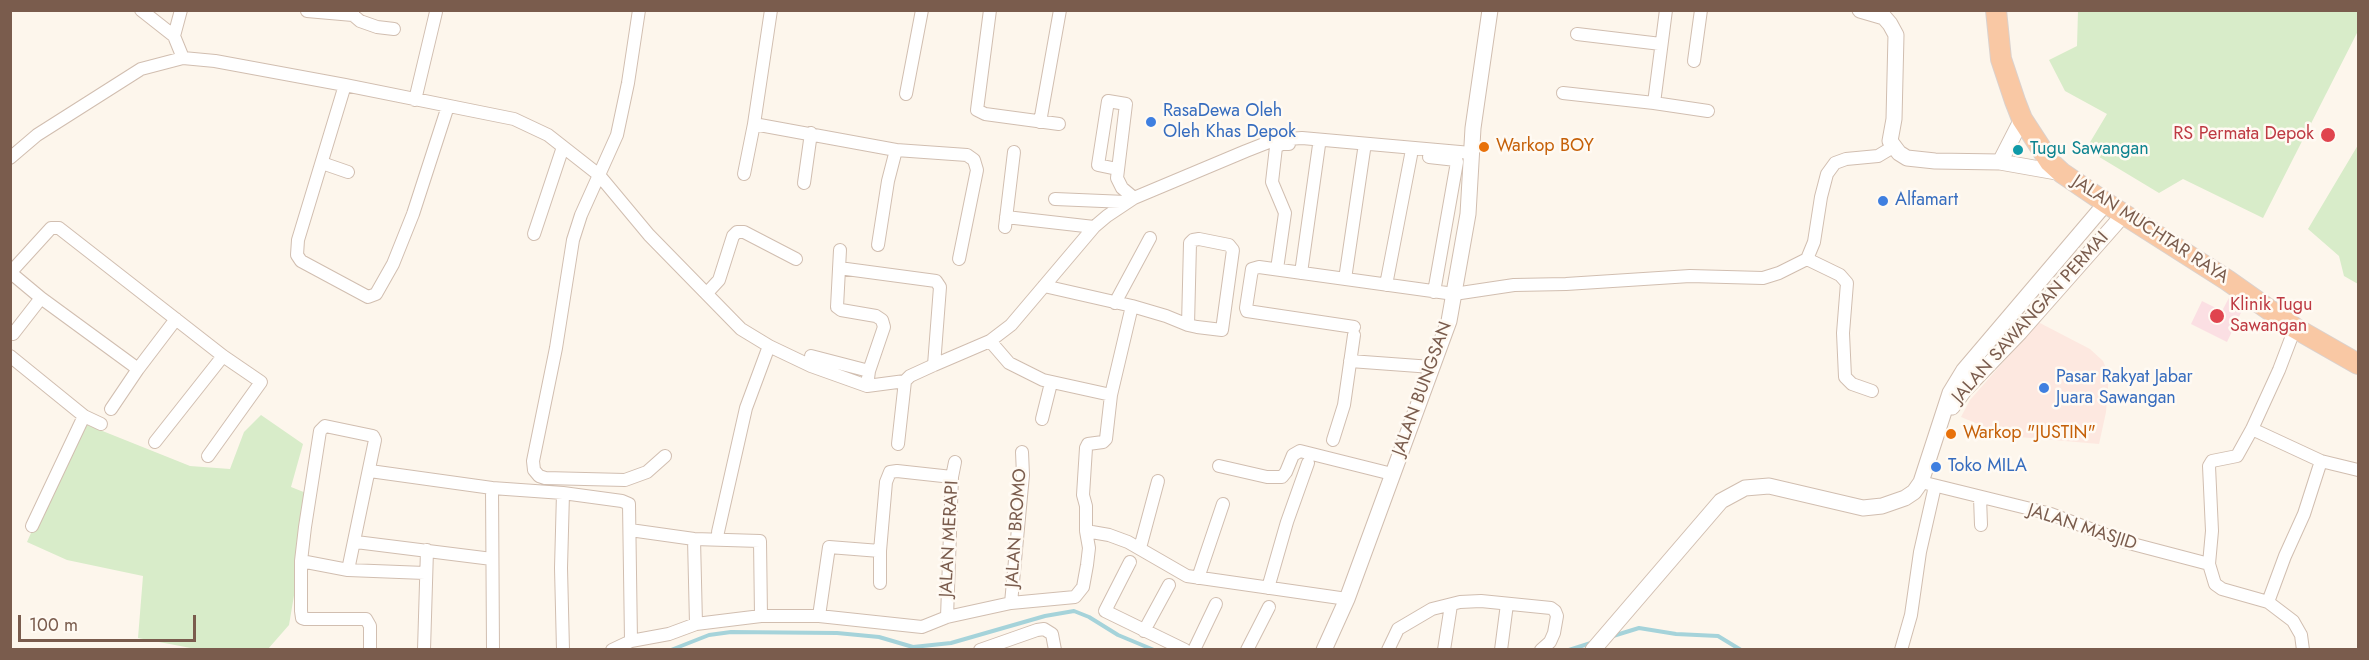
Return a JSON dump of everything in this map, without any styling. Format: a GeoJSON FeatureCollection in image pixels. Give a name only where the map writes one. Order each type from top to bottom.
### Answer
{"type":"FeatureCollection","features":[{"type":"Feature","properties":{"kind":"highway","name":"JALAN MUCHTAR RAYA"},"geometry":{"type":"LineString","coordinates":[[1996,10],[2001,59],[2022,119],[2050,162],[2106,203],[2125,213],[2250,295],[2295,328],[2358,364]]}},
{"type":"Feature","properties":{"kind":"street"},"geometry":{"type":"LineString","coordinates":[[141,10],[174,36],[183,58]]}},
{"type":"Feature","properties":{"kind":"street"},"geometry":{"type":"LineString","coordinates":[[174,36],[181,10]]}},
{"type":"Feature","properties":{"kind":"street"},"geometry":{"type":"LineString","coordinates":[[639,10],[628,83],[617,135],[573,240],[556,348],[534,453],[534,470],[539,476],[545,478],[625,480],[646,472],[665,456]]}},
{"type":"Feature","properties":{"kind":"street"},"geometry":{"type":"LineString","coordinates":[[744,174],[771,10]]}},
{"type":"Feature","properties":{"kind":"street"},"geometry":{"type":"LineString","coordinates":[[906,94],[922,10]]}},
{"type":"Feature","properties":{"kind":"street"},"geometry":{"type":"LineString","coordinates":[[990,10],[977,110],[985,114],[1059,124]]}},
{"type":"Feature","properties":{"kind":"street"},"geometry":{"type":"LineString","coordinates":[[1040,122],[1060,10]]}},
{"type":"Feature","properties":{"kind":"street","name":"JALAN BUNGSAN"},"geometry":{"type":"LineString","coordinates":[[1324,650],[1347,599],[1431,367],[1443,341],[1468,213],[1471,153],[1490,10]]}},
{"type":"Feature","properties":{"kind":"street"},"geometry":{"type":"LineString","coordinates":[[1654,103],[1666,10]]}},
{"type":"Feature","properties":{"kind":"street"},"geometry":{"type":"LineString","coordinates":[[1694,61],[1701,10]]}},
{"type":"Feature","properties":{"kind":"street"},"geometry":{"type":"LineString","coordinates":[[1860,10],[1884,17],[1896,35],[1894,119],[1890,141],[1893,147],[1906,158],[2000,162],[2062,172]]}},
{"type":"Feature","properties":{"kind":"street"},"geometry":{"type":"LineString","coordinates":[[307,11],[353,13],[360,21],[394,30]]}},
{"type":"Feature","properties":{"kind":"street"},"geometry":{"type":"LineString","coordinates":[[415,100],[436,12]]}},
{"type":"Feature","properties":{"kind":"street"},"geometry":{"type":"LineString","coordinates":[[1577,34],[1661,44]]}},
{"type":"Feature","properties":{"kind":"street"},"geometry":{"type":"LineString","coordinates":[[10,158],[36,135],[141,69],[183,58],[215,61],[514,119],[548,135],[599,175],[649,235],[741,329],[769,346],[867,386],[905,381],[934,364],[990,341],[1011,325],[1094,228],[1130,200],[1246,151],[1283,138],[1302,138],[1471,153]]}},
{"type":"Feature","properties":{"kind":"street"},"geometry":{"type":"LineString","coordinates":[[345,85],[298,240],[297,255],[301,261],[368,297],[374,297],[393,264],[413,214],[448,106]]}},
{"type":"Feature","properties":{"kind":"street"},"geometry":{"type":"LineString","coordinates":[[1563,93],[1708,111]]}},
{"type":"Feature","properties":{"kind":"street"},"geometry":{"type":"LineString","coordinates":[[1117,168],[1098,164],[1108,101],[1126,105],[1117,178],[1130,200]]}},
{"type":"Feature","properties":{"kind":"street"},"geometry":{"type":"LineString","coordinates":[[2000,162],[2022,119]]}},
{"type":"Feature","properties":{"kind":"street"},"geometry":{"type":"LineString","coordinates":[[754,124],[896,150],[967,155],[974,160],[977,170],[959,259]]}},
{"type":"Feature","properties":{"kind":"street"},"geometry":{"type":"LineString","coordinates":[[804,183],[811,133]]}},
{"type":"Feature","properties":{"kind":"street"},"geometry":{"type":"LineString","coordinates":[[1277,269],[1285,213],[1272,182],[1276,147],[1282,144],[1319,145],[1455,160],[1457,162],[1434,292]]}},
{"type":"Feature","properties":{"kind":"street"},"geometry":{"type":"LineString","coordinates":[[1301,273],[1319,145]]}},
{"type":"Feature","properties":{"kind":"street"},"geometry":{"type":"LineString","coordinates":[[534,234],[563,147]]}},
{"type":"Feature","properties":{"kind":"street"},"geometry":{"type":"LineString","coordinates":[[1333,440],[1344,405],[1354,331],[1247,311],[1252,269],[1259,267],[1277,269],[1454,294],[1514,285],[1690,276],[1763,278],[1779,273],[1806,259],[1814,242],[1827,174],[1835,163],[1846,159],[1878,156],[1893,147]]}},
{"type":"Feature","properties":{"kind":"street"},"geometry":{"type":"LineString","coordinates":[[878,245],[888,181],[896,150]]}},
{"type":"Feature","properties":{"kind":"street"},"geometry":{"type":"LineString","coordinates":[[1345,279],[1364,150]]}},
{"type":"Feature","properties":{"kind":"street"},"geometry":{"type":"LineString","coordinates":[[1014,152],[1005,222],[1094,228]]}},
{"type":"Feature","properties":{"kind":"street"},"geometry":{"type":"LineString","coordinates":[[1386,285],[1411,155]]}},
{"type":"Feature","properties":{"kind":"street"},"geometry":{"type":"LineString","coordinates":[[322,163],[348,172]]}},
{"type":"Feature","properties":{"kind":"street"},"geometry":{"type":"LineString","coordinates":[[1055,199],[1130,200]]}},
{"type":"Feature","properties":{"kind":"street","name":"JALAN SAWANGAN PERMAI"},"geometry":{"type":"LineString","coordinates":[[1928,484],[1940,424],[1961,385],[1964,370],[2106,203]]}},
{"type":"Feature","properties":{"kind":"street","name":"JALAN SAWANGAN PERMAI"},"geometry":{"type":"LineString","coordinates":[[1961,385],[2053,295],[2125,213]]}},
{"type":"Feature","properties":{"kind":"street"},"geometry":{"type":"LineString","coordinates":[[138,369],[41,298],[11,273],[51,228],[59,228],[223,356],[261,382],[208,456]]}},
{"type":"Feature","properties":{"kind":"street"},"geometry":{"type":"LineString","coordinates":[[707,293],[719,280],[733,236],[738,232],[744,232],[796,259]]}},
{"type":"Feature","properties":{"kind":"street"},"geometry":{"type":"LineString","coordinates":[[1115,303],[1150,238]]}},
{"type":"Feature","properties":{"kind":"street"},"geometry":{"type":"LineString","coordinates":[[1044,286],[1132,306],[1188,325],[1222,330],[1233,250],[1229,245],[1199,239],[1190,243],[1188,325]]}},
{"type":"Feature","properties":{"kind":"street"},"geometry":{"type":"LineString","coordinates":[[840,250],[837,307],[841,310],[876,316],[882,320],[884,327],[869,371],[867,386]]}},
{"type":"Feature","properties":{"kind":"street"},"geometry":{"type":"LineString","coordinates":[[1806,259],[1840,275],[1847,283],[1843,333],[1845,377],[1852,384],[1872,391]]}},
{"type":"Feature","properties":{"kind":"street"},"geometry":{"type":"LineString","coordinates":[[839,268],[936,281],[940,287],[934,364]]}},
{"type":"Feature","properties":{"kind":"street"},"geometry":{"type":"LineString","coordinates":[[2039,282],[2053,295]]}},
{"type":"Feature","properties":{"kind":"street"},"geometry":{"type":"LineString","coordinates":[[13,334],[41,298]]}},
{"type":"Feature","properties":{"kind":"street"},"geometry":{"type":"LineString","coordinates":[[612,650],[631,641],[669,634],[696,624],[761,616],[819,615],[922,627],[947,617],[1011,603],[1075,597],[1083,587],[1089,548],[1083,495],[1086,448],[1088,444],[1102,442],[1106,439],[1112,395],[1132,306]]}},
{"type":"Feature","properties":{"kind":"street"},"geometry":{"type":"LineString","coordinates":[[111,409],[176,319]]}},
{"type":"Feature","properties":{"kind":"street"},"geometry":{"type":"LineString","coordinates":[[2295,328],[2279,370],[2237,456],[2212,460],[2209,466],[2212,531],[2209,564],[2215,584],[2222,589],[2268,602],[2293,621],[2301,635],[2303,650]]}},
{"type":"Feature","properties":{"kind":"street"},"geometry":{"type":"LineString","coordinates":[[990,341],[1009,363],[1051,383],[1112,395]]}},
{"type":"Feature","properties":{"kind":"street"},"geometry":{"type":"LineString","coordinates":[[718,532],[746,408],[769,346]]}},
{"type":"Feature","properties":{"kind":"street"},"geometry":{"type":"LineString","coordinates":[[10,356],[84,416],[101,424]]}},
{"type":"Feature","properties":{"kind":"street"},"geometry":{"type":"LineString","coordinates":[[155,442],[223,356]]}},
{"type":"Feature","properties":{"kind":"street"},"geometry":{"type":"LineString","coordinates":[[812,356],[869,371]]}},
{"type":"Feature","properties":{"kind":"street"},"geometry":{"type":"LineString","coordinates":[[1350,361],[1431,367]]}},
{"type":"Feature","properties":{"kind":"street"},"geometry":{"type":"LineString","coordinates":[[898,444],[905,381]]}},
{"type":"Feature","properties":{"kind":"street"},"geometry":{"type":"LineString","coordinates":[[1042,419],[1051,383]]}},
{"type":"Feature","properties":{"kind":"street"},"geometry":{"type":"LineString","coordinates":[[32,526],[84,416]]}},
{"type":"Feature","properties":{"kind":"street"},"geometry":{"type":"LineString","coordinates":[[348,570],[356,542],[375,440],[374,436],[326,426],[321,428],[301,561],[302,618],[366,618],[370,626],[370,650]]}},
{"type":"Feature","properties":{"kind":"street"},"geometry":{"type":"LineString","coordinates":[[2252,429],[2321,461],[2358,470]]}},
{"type":"Feature","properties":{"kind":"street"},"geometry":{"type":"LineString","coordinates":[[1219,466],[1267,477],[1282,477],[1287,472],[1293,455],[1300,451],[1392,474]]}},
{"type":"Feature","properties":{"kind":"street","name":"JALAN BROMO"},"geometry":{"type":"LineString","coordinates":[[1011,603],[1023,475],[1022,452]]}},
{"type":"Feature","properties":{"kind":"street"},"geometry":{"type":"LineString","coordinates":[[2268,602],[2304,514],[2321,461]]}},
{"type":"Feature","properties":{"kind":"street","name":"JALAN MERAPI"},"geometry":{"type":"LineString","coordinates":[[947,617],[952,477],[955,462]]}},
{"type":"Feature","properties":{"kind":"street"},"geometry":{"type":"LineString","coordinates":[[1268,588],[1287,522],[1308,463]]}},
{"type":"Feature","properties":{"kind":"street"},"geometry":{"type":"LineString","coordinates":[[370,471],[492,488],[563,493],[622,501],[629,504],[631,641]]}},
{"type":"Feature","properties":{"kind":"street"},"geometry":{"type":"LineString","coordinates":[[880,583],[880,551],[886,482],[890,472],[952,477]]}},
{"type":"Feature","properties":{"kind":"street"},"geometry":{"type":"LineString","coordinates":[[1140,548],[1158,481]]}},
{"type":"Feature","properties":{"kind":"street"},"geometry":{"type":"LineString","coordinates":[[1595,647],[1612,624],[1721,501],[1745,488],[1769,486],[1863,508],[1882,506],[1905,498],[1928,484]]}},
{"type":"Feature","properties":{"kind":"street"},"geometry":{"type":"LineString","coordinates":[[1901,650],[1911,615],[1928,484]]}},
{"type":"Feature","properties":{"kind":"street","name":"JALAN MASJID"},"geometry":{"type":"LineString","coordinates":[[1928,484],[2050,514],[2125,542],[2209,564]]}},
{"type":"Feature","properties":{"kind":"street"},"geometry":{"type":"LineString","coordinates":[[492,488],[493,650]]}},
{"type":"Feature","properties":{"kind":"street"},"geometry":{"type":"LineString","coordinates":[[563,493],[561,568],[563,650]]}},
{"type":"Feature","properties":{"kind":"street"},"geometry":{"type":"LineString","coordinates":[[1980,497],[1981,525]]}},
{"type":"Feature","properties":{"kind":"street"},"geometry":{"type":"LineString","coordinates":[[1198,578],[1222,504]]}},
{"type":"Feature","properties":{"kind":"street"},"geometry":{"type":"LineString","coordinates":[[630,530],[694,539],[761,541],[761,616]]}},
{"type":"Feature","properties":{"kind":"street"},"geometry":{"type":"LineString","coordinates":[[1086,531],[1109,535],[1140,548],[1187,576],[1347,599]]}},
{"type":"Feature","properties":{"kind":"street"},"geometry":{"type":"LineString","coordinates":[[694,539],[696,624]]}},
{"type":"Feature","properties":{"kind":"street"},"geometry":{"type":"LineString","coordinates":[[356,542],[492,559]]}},
{"type":"Feature","properties":{"kind":"street"},"geometry":{"type":"LineString","coordinates":[[819,615],[829,547],[880,551]]}},
{"type":"Feature","properties":{"kind":"street"},"geometry":{"type":"LineString","coordinates":[[424,650],[427,550]]}},
{"type":"Feature","properties":{"kind":"street"},"geometry":{"type":"LineString","coordinates":[[301,561],[348,570],[425,573]]}},
{"type":"Feature","properties":{"kind":"street"},"geometry":{"type":"LineString","coordinates":[[1130,562],[1106,611],[1185,650]]}},
{"type":"Feature","properties":{"kind":"street"},"geometry":{"type":"LineString","coordinates":[[1144,631],[1169,585]]}},
{"type":"Feature","properties":{"kind":"street"},"geometry":{"type":"LineString","coordinates":[[1388,650],[1398,629],[1432,609],[1481,601],[1551,608],[1555,611],[1557,616],[1554,633],[1550,642],[1541,650]]}},
{"type":"Feature","properties":{"kind":"street"},"geometry":{"type":"LineString","coordinates":[[1194,650],[1216,604]]}},
{"type":"Feature","properties":{"kind":"street"},"geometry":{"type":"LineString","coordinates":[[1501,650],[1507,604]]}},
{"type":"Feature","properties":{"kind":"street"},"geometry":{"type":"LineString","coordinates":[[1444,650],[1451,605]]}},
{"type":"Feature","properties":{"kind":"street"},"geometry":{"type":"LineString","coordinates":[[1248,650],[1269,607]]}},
{"type":"Feature","properties":{"kind":"street"},"geometry":{"type":"LineString","coordinates":[[988,649],[1044,629],[1052,634],[1055,650]]}},
{"type":"Feature","properties":{"kind":"shaded area","name":"Klinik Tugu Sawangan"},"geometry":{"type":"Polygon","coordinates":[[[2231,294],[2246,302],[2227,342],[2191,324],[2202,301],[2222,311],[2231,294]]]}},
{"type":"Feature","properties":{"kind":"shaded area","name":"Pasar Rakyat Jabar Juara Sawangan"},"geometry":{"type":"Polygon","coordinates":[[[2038,322],[2090,349],[2103,361],[2109,375],[2106,412],[2099,444],[2007,436],[1961,417],[1970,400],[2038,322]]]}},
{"type":"Feature","properties":{"kind":"green space"},"geometry":{"type":"Polygon","coordinates":[[[2078,11],[2358,11],[2358,31],[2263,218],[2183,179],[2159,193],[2086,149],[2107,114],[2065,91],[2049,60],[2077,46],[2078,11]]]}},
{"type":"Feature","properties":{"kind":"green space"},"geometry":{"type":"Polygon","coordinates":[[[2358,145],[2358,284],[2344,276],[2339,256],[2308,229],[2358,145]]]}},
{"type":"Feature","properties":{"kind":"green space"},"geometry":{"type":"Polygon","coordinates":[[[261,415],[303,444],[291,487],[311,495],[289,625],[268,649],[196,649],[138,638],[143,576],[67,560],[27,542],[80,422],[190,466],[230,469],[244,432],[261,415]]]}},
{"type":"Feature","properties":{"kind":"waterway"},"geometry":{"type":"LineString","coordinates":[[671,650],[709,635],[731,632],[837,633],[879,637],[913,647],[951,643],[1045,616],[1074,611],[1089,617],[1118,635],[1154,650]]}},
{"type":"Feature","properties":{"kind":"waterway"},"geometry":{"type":"LineString","coordinates":[[1613,636],[1639,628],[1676,634],[1718,636],[1741,650]]}},
{"type":"Feature","properties":{"kind":"waterway"},"geometry":{"type":"LineString","coordinates":[[1569,650],[1594,642]]}},
{"type":"Feature","properties":{"kind":"place","name":"RasaDewa Oleh Oleh Khas Depok"},"geometry":{"type":"Point","coordinates":[1151,122]}},
{"type":"Feature","properties":{"kind":"place","name":"RS Permata Depok"},"geometry":{"type":"Point","coordinates":[2328,135]}},
{"type":"Feature","properties":{"kind":"place","name":"Warkop BOY"},"geometry":{"type":"Point","coordinates":[1484,147]}},
{"type":"Feature","properties":{"kind":"place","name":"Tugu Sawangan"},"geometry":{"type":"Point","coordinates":[2018,150]}},
{"type":"Feature","properties":{"kind":"place","name":"Alfamart"},"geometry":{"type":"Point","coordinates":[1883,201]}},
{"type":"Feature","properties":{"kind":"place","name":"Klinik Tugu Sawangan"},"geometry":{"type":"Point","coordinates":[2217,316]}},
{"type":"Feature","properties":{"kind":"place","name":"Pasar Rakyat Jabar Juara Sawangan"},"geometry":{"type":"Point","coordinates":[2044,388]}},
{"type":"Feature","properties":{"kind":"place","name":"Warkop \"JUSTIN\""},"geometry":{"type":"Point","coordinates":[1951,434]}},
{"type":"Feature","properties":{"kind":"place","name":"Toko MILA"},"geometry":{"type":"Point","coordinates":[1936,467]}}]}
